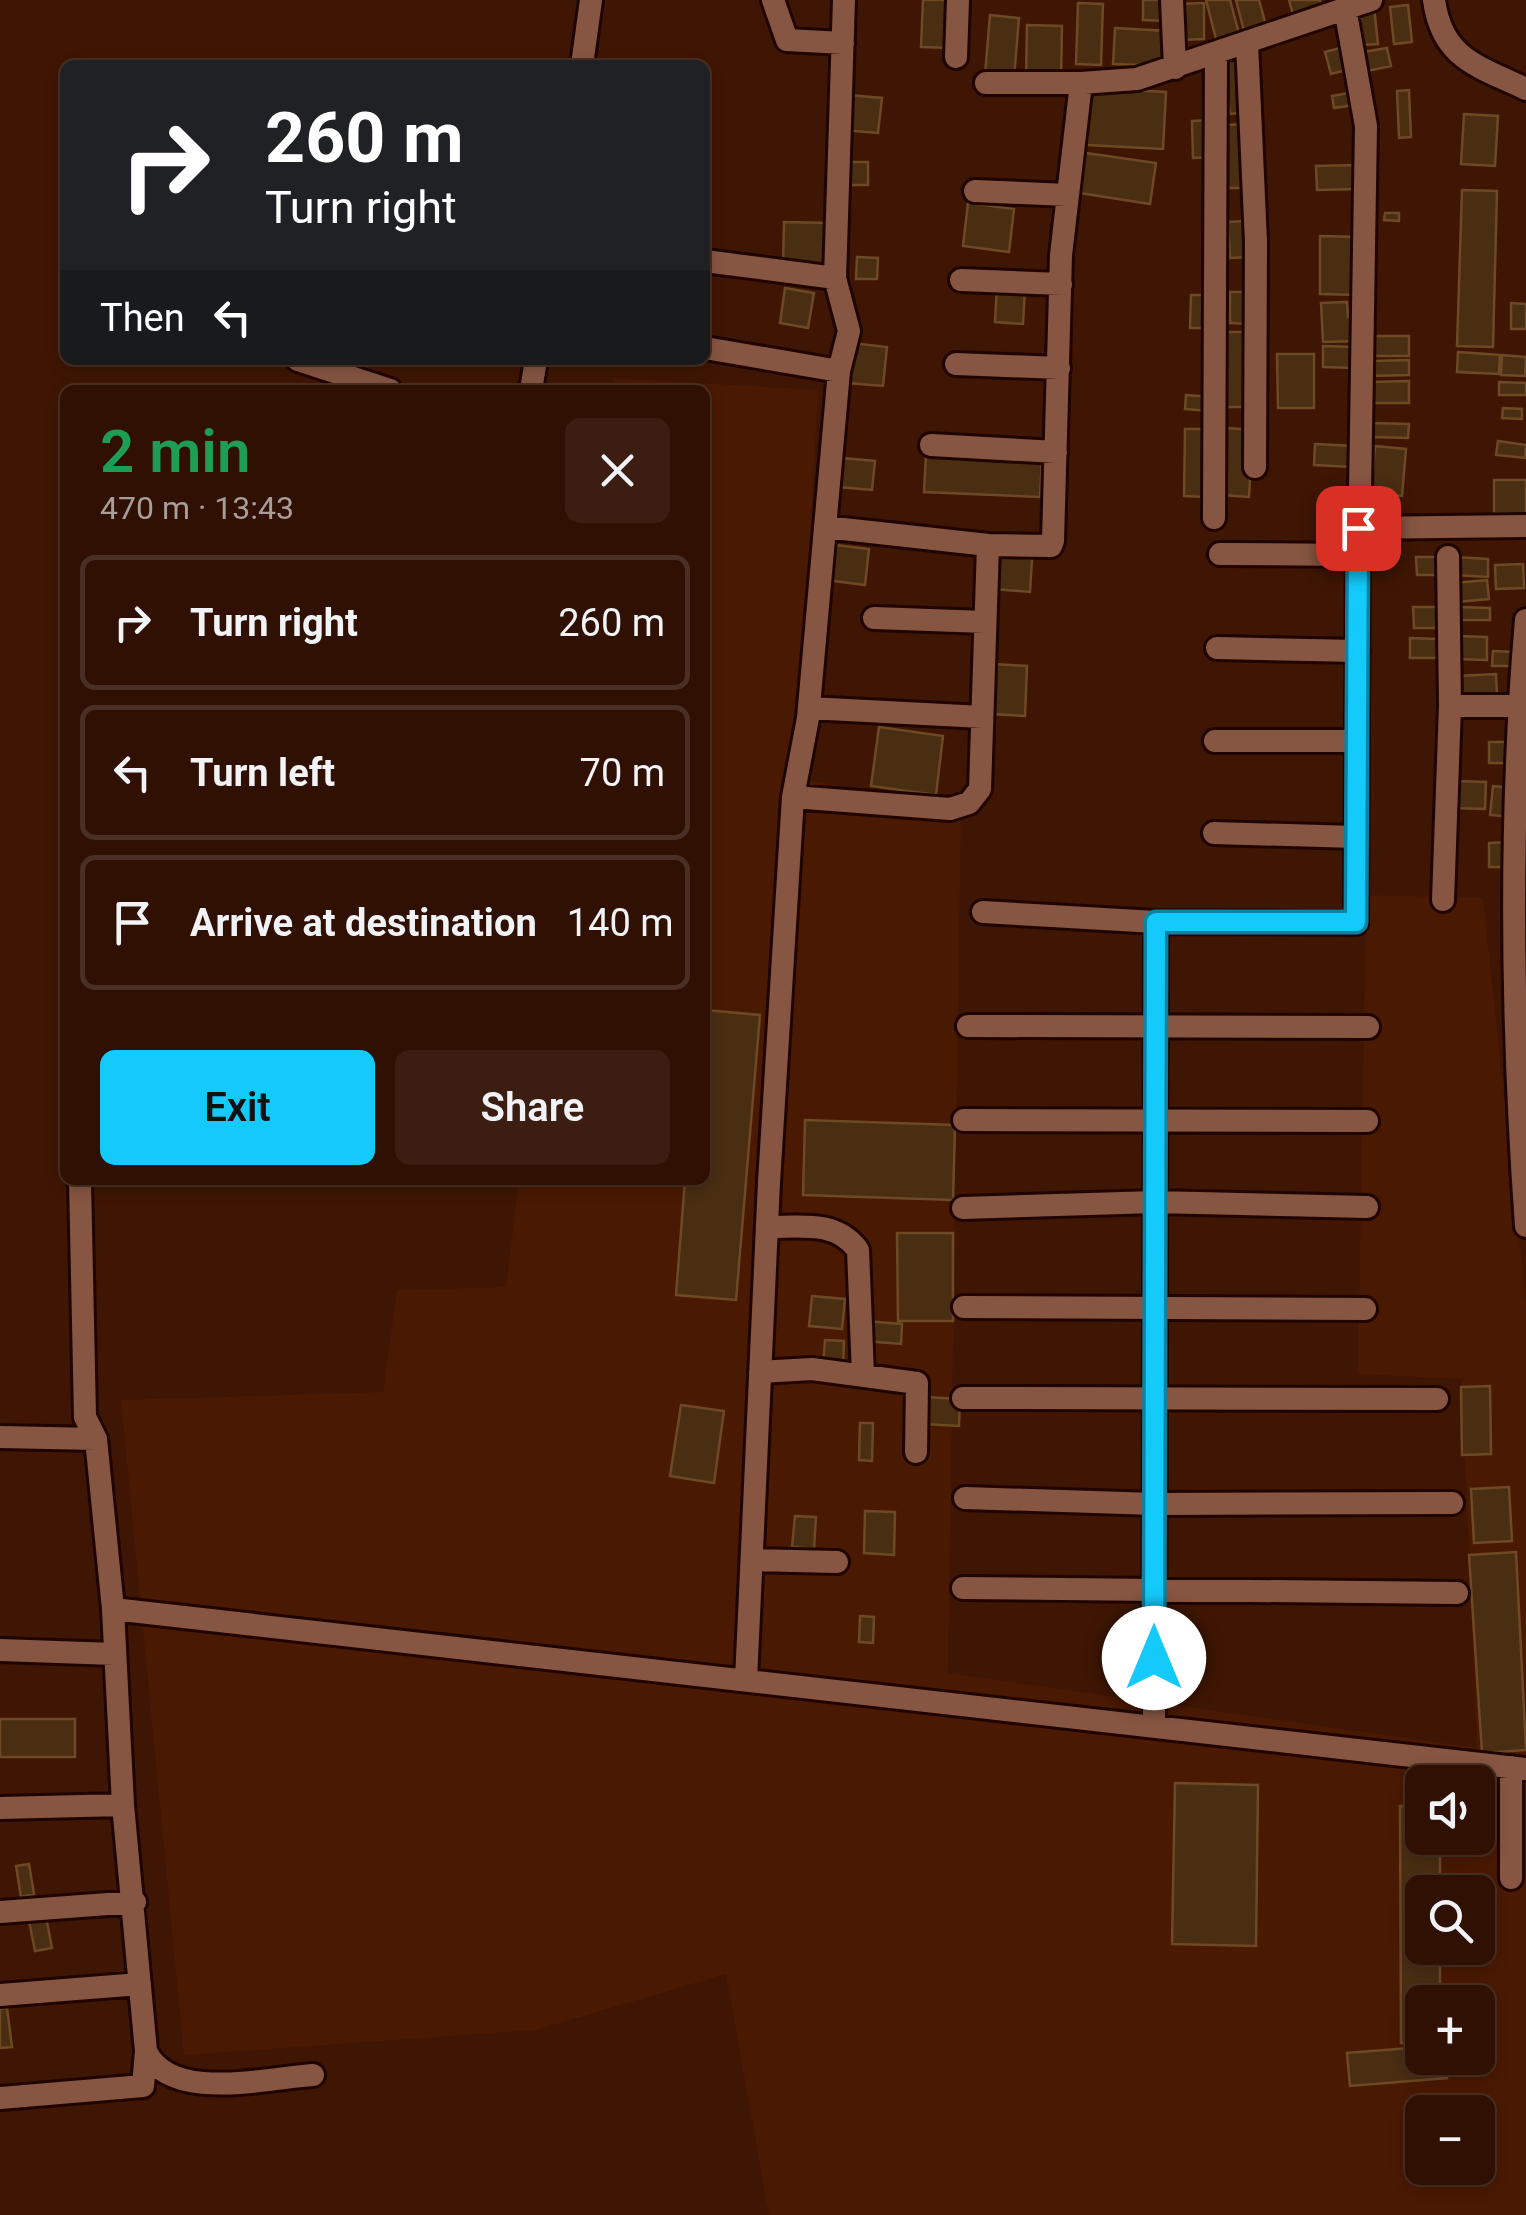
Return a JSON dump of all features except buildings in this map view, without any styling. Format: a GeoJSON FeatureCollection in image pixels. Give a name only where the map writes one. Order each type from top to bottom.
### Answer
{"type":"FeatureCollection","features":[{"type":"Feature","properties":{"kind":"street"},"geometry":{"type":"LineString","coordinates":[[583,60],[591,0]]}},
{"type":"Feature","properties":{"kind":"street"},"geometry":{"type":"LineString","coordinates":[[773,0],[787,40],[844,43]]}},
{"type":"Feature","properties":{"kind":"street"},"geometry":{"type":"LineString","coordinates":[[746,1680],[767,1228],[793,798],[809,708],[839,371],[849,331],[835,278],[844,0]]}},
{"type":"Feature","properties":{"kind":"street"},"geometry":{"type":"LineString","coordinates":[[956,56],[958,0]]}},
{"type":"Feature","properties":{"kind":"street"},"geometry":{"type":"LineString","coordinates":[[1172,0],[1175,68]]}},
{"type":"Feature","properties":{"kind":"street"},"geometry":{"type":"LineString","coordinates":[[986,82],[1137,79],[1370,0]]}},
{"type":"Feature","properties":{"kind":"street"},"geometry":{"type":"LineString","coordinates":[[1434,0],[1440,32],[1458,56],[1526,89]]}},
{"type":"Feature","properties":{"kind":"street"},"geometry":{"type":"LineString","coordinates":[[1346,8],[1366,126],[1360,492]]}},
{"type":"Feature","properties":{"kind":"street"},"geometry":{"type":"LineString","coordinates":[[1246,43],[1256,242],[1255,467]]}},
{"type":"Feature","properties":{"kind":"street"},"geometry":{"type":"LineString","coordinates":[[1214,518],[1216,54]]}},
{"type":"Feature","properties":{"kind":"street"},"geometry":{"type":"LineString","coordinates":[[825,528],[988,545],[1051,546],[1066,196],[1081,83]]}},
{"type":"Feature","properties":{"kind":"street"},"geometry":{"type":"LineString","coordinates":[[975,191],[1066,196]]}},
{"type":"Feature","properties":{"kind":"street"},"geometry":{"type":"LineString","coordinates":[[710,263],[835,278]]}},
{"type":"Feature","properties":{"kind":"street"},"geometry":{"type":"LineString","coordinates":[[962,280],[1061,284]]}},
{"type":"Feature","properties":{"kind":"street"},"geometry":{"type":"LineString","coordinates":[[710,349],[839,371]]}},
{"type":"Feature","properties":{"kind":"street"},"geometry":{"type":"LineString","coordinates":[[956,364],[1059,368]]}},
{"type":"Feature","properties":{"kind":"street"},"geometry":{"type":"LineString","coordinates":[[313,365],[375,385]]}},
{"type":"Feature","properties":{"kind":"street"},"geometry":{"type":"LineString","coordinates":[[930,444],[1056,452]]}},
{"type":"Feature","properties":{"kind":"street"},"geometry":{"type":"LineString","coordinates":[[983,912],[1156,922],[1356,922],[1358,528],[1526,526]]}},
{"type":"Feature","properties":{"kind":"street"},"geometry":{"type":"LineString","coordinates":[[793,798],[959,808],[980,789],[988,545]]}},
{"type":"Feature","properties":{"kind":"street"},"geometry":{"type":"LineString","coordinates":[[1220,554],[1359,555]]}},
{"type":"Feature","properties":{"kind":"street"},"geometry":{"type":"LineString","coordinates":[[1443,900],[1450,706],[1448,557]]}},
{"type":"Feature","properties":{"kind":"street"},"geometry":{"type":"LineString","coordinates":[[874,618],[986,622]]}},
{"type":"Feature","properties":{"kind":"street"},"geometry":{"type":"LineString","coordinates":[[1526,620],[1519,1129],[1526,1226]]}},
{"type":"Feature","properties":{"kind":"street"},"geometry":{"type":"LineString","coordinates":[[1217,648],[1358,651]]}},
{"type":"Feature","properties":{"kind":"street"},"geometry":{"type":"LineString","coordinates":[[1450,706],[1522,706]]}},
{"type":"Feature","properties":{"kind":"street"},"geometry":{"type":"LineString","coordinates":[[809,708],[982,717]]}},
{"type":"Feature","properties":{"kind":"street"},"geometry":{"type":"LineString","coordinates":[[1215,741],[1357,740]]}},
{"type":"Feature","properties":{"kind":"street"},"geometry":{"type":"LineString","coordinates":[[1214,833],[1356,838]]}},
{"type":"Feature","properties":{"kind":"street"},"geometry":{"type":"LineString","coordinates":[[1154,1726],[1156,922]]}},
{"type":"Feature","properties":{"kind":"street"},"geometry":{"type":"LineString","coordinates":[[968,1026],[1368,1028]]}},
{"type":"Feature","properties":{"kind":"street"},"geometry":{"type":"LineString","coordinates":[[964,1120],[1367,1120]]}},
{"type":"Feature","properties":{"kind":"street"},"geometry":{"type":"LineString","coordinates":[[0,2098],[143,2086],[146,2051],[136,1902],[123,1805],[113,1610],[96,1439],[85,1416],[80,1185]]}},
{"type":"Feature","properties":{"kind":"street"},"geometry":{"type":"LineString","coordinates":[[963,1208],[1156,1202],[1367,1207]]}},
{"type":"Feature","properties":{"kind":"street"},"geometry":{"type":"LineString","coordinates":[[767,1228],[826,1228],[846,1234],[858,1250],[863,1375]]}},
{"type":"Feature","properties":{"kind":"street"},"geometry":{"type":"LineString","coordinates":[[964,1308],[1364,1309]]}},
{"type":"Feature","properties":{"kind":"street"},"geometry":{"type":"LineString","coordinates":[[760,1372],[812,1369],[917,1383],[916,1452]]}},
{"type":"Feature","properties":{"kind":"street"},"geometry":{"type":"LineString","coordinates":[[964,1398],[1437,1400]]}},
{"type":"Feature","properties":{"kind":"street"},"geometry":{"type":"LineString","coordinates":[[0,1437],[96,1439]]}},
{"type":"Feature","properties":{"kind":"street"},"geometry":{"type":"LineString","coordinates":[[965,1498],[1154,1504],[1452,1503]]}},
{"type":"Feature","properties":{"kind":"street"},"geometry":{"type":"LineString","coordinates":[[752,1560],[837,1562]]}},
{"type":"Feature","properties":{"kind":"street"},"geometry":{"type":"LineString","coordinates":[[963,1588],[1457,1592]]}},
{"type":"Feature","properties":{"kind":"street"},"geometry":{"type":"LineString","coordinates":[[113,1610],[1519,1768],[1511,1878]]}},
{"type":"Feature","properties":{"kind":"street"},"geometry":{"type":"LineString","coordinates":[[0,1650],[114,1654]]}},
{"type":"Feature","properties":{"kind":"street"},"geometry":{"type":"LineString","coordinates":[[0,1808],[123,1805]]}},
{"type":"Feature","properties":{"kind":"street"},"geometry":{"type":"LineString","coordinates":[[0,1912],[136,1902]]}},
{"type":"Feature","properties":{"kind":"street"},"geometry":{"type":"LineString","coordinates":[[0,1995],[140,1984]]}},
{"type":"Feature","properties":{"kind":"street"},"geometry":{"type":"LineString","coordinates":[[146,2051],[154,2068],[177,2079],[209,2082],[314,2075]]}},
{"type":"Feature","properties":{"kind":"shaded area"},"geometry":{"type":"Polygon","coordinates":[[[614,378],[818,390],[798,778],[961,812],[948,1673],[1477,1748],[1462,1379],[1358,1374],[1366,895],[1483,898],[1526,1303],[1526,2215],[769,2215],[726,1974],[536,2030],[184,2055],[121,1400],[383,1392],[397,1290],[506,1287],[518,1185],[710,1185],[710,385],[613,385],[614,378]]]}},
{"type":"Feature","properties":{"kind":"route"},"geometry":{"type":"LineString","coordinates":[[1154,1658],[1156,922],[1356,922],[1358,528]]}}]}
